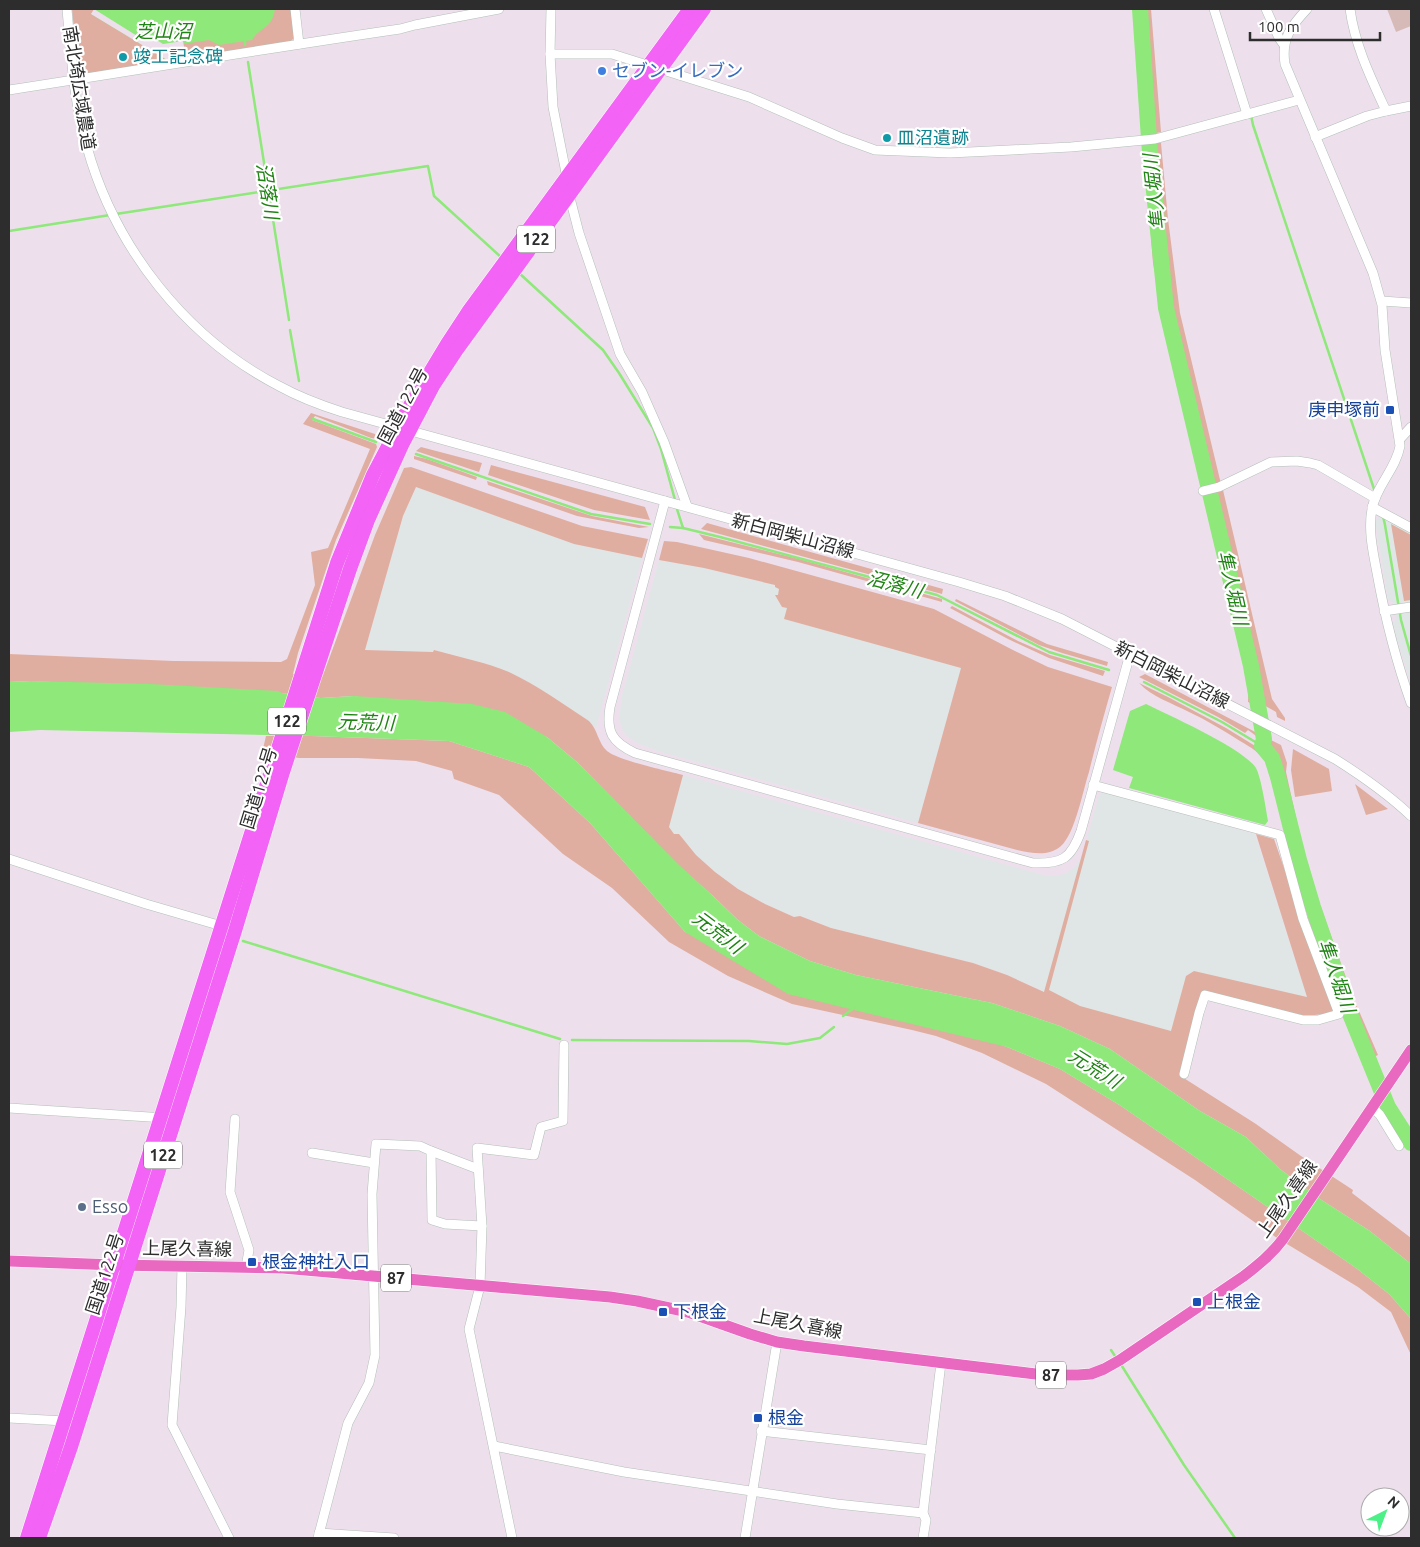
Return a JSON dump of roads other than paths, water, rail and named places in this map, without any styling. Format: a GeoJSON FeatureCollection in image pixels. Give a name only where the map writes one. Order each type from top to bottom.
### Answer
{"type":"FeatureCollection","features":[{"type":"Feature","properties":{"kind":"highway","name":"国道122号"},"geometry":{"type":"LineString","coordinates":[[27,1538],[65,1422],[121,1265],[168,1118],[310,670],[337,563],[373,474],[456,351],[569,193],[654,67],[690,9]]}},
{"type":"Feature","properties":{"kind":"highway","name":"国道122号"},"geometry":{"type":"LineString","coordinates":[[403,429],[424,380],[468,312],[567,178],[654,67],[704,9]]}},
{"type":"Feature","properties":{"kind":"highway","name":"国道122号"},"geometry":{"type":"LineString","coordinates":[[39,1538],[71,1447],[121,1265]]}},
{"type":"Feature","properties":{"kind":"main road","name":"上尾久喜線"},"geometry":{"type":"LineString","coordinates":[[9,1260],[121,1265],[283,1268],[637,1301],[688,1312],[777,1342],[1063,1376],[1091,1374],[1120,1360],[1258,1265],[1283,1239],[1411,1050]]}},
{"type":"Feature","properties":{"kind":"street","name":"南北埼広域農道"},"geometry":{"type":"LineString","coordinates":[[67,9],[74,80],[87,149],[109,206],[131,249],[155,282],[180,311],[220,348],[278,386],[342,412],[403,429]]}},
{"type":"Feature","properties":{"kind":"street"},"geometry":{"type":"LineString","coordinates":[[295,9],[298,44]]}},
{"type":"Feature","properties":{"kind":"street"},"geometry":{"type":"LineString","coordinates":[[9,90],[400,29],[499,9]]}},
{"type":"Feature","properties":{"kind":"street"},"geometry":{"type":"LineString","coordinates":[[551,9],[552,107],[579,233],[620,354],[642,392],[664,442],[687,506]]}},
{"type":"Feature","properties":{"kind":"street"},"geometry":{"type":"LineString","coordinates":[[1214,9],[1247,114]]}},
{"type":"Feature","properties":{"kind":"street"},"geometry":{"type":"LineString","coordinates":[[1266,9],[1284,45]]}},
{"type":"Feature","properties":{"kind":"street"},"geometry":{"type":"LineString","coordinates":[[1307,9],[1291,28],[1284,45],[1285,64],[1373,273],[1382,301],[1386,357],[1400,446],[1397,460],[1374,502],[1370,520],[1371,544],[1384,611],[1408,686],[1411,703]]}},
{"type":"Feature","properties":{"kind":"street"},"geometry":{"type":"LineString","coordinates":[[1350,9],[1355,37],[1361,56],[1386,111]]}},
{"type":"Feature","properties":{"kind":"street"},"geometry":{"type":"LineString","coordinates":[[550,54],[612,54],[749,97],[842,138],[875,150],[950,153],[1071,147],[1155,139],[1299,100]]}},
{"type":"Feature","properties":{"kind":"street"},"geometry":{"type":"LineString","coordinates":[[1315,137],[1367,116],[1411,106]]}},
{"type":"Feature","properties":{"kind":"street"},"geometry":{"type":"LineString","coordinates":[[1382,301],[1411,303]]}},
{"type":"Feature","properties":{"kind":"street"},"geometry":{"type":"LineString","coordinates":[[1400,439],[1411,427]]}},
{"type":"Feature","properties":{"kind":"street","name":"新白岡柴山沼線"},"geometry":{"type":"LineString","coordinates":[[403,429],[687,506],[1005,596],[1062,619],[1359,774],[1378,787],[1411,816]]}},
{"type":"Feature","properties":{"kind":"street"},"geometry":{"type":"LineString","coordinates":[[1203,491],[1218,487],[1271,462],[1310,462],[1318,465],[1411,528]]}},
{"type":"Feature","properties":{"kind":"street"},"geometry":{"type":"LineString","coordinates":[[665,501],[608,720],[611,733],[616,741],[624,748],[635,753],[1032,863],[1047,864],[1059,861],[1076,847],[1130,654]]}},
{"type":"Feature","properties":{"kind":"street"},"geometry":{"type":"LineString","coordinates":[[1384,611],[1411,607]]}},
{"type":"Feature","properties":{"kind":"street"},"geometry":{"type":"LineString","coordinates":[[1093,785],[1280,835],[1303,919],[1340,1014],[1318,1020],[1303,1020],[1205,995],[1184,1074]]}},
{"type":"Feature","properties":{"kind":"street"},"geometry":{"type":"LineString","coordinates":[[9,859],[146,904],[228,928]]}},
{"type":"Feature","properties":{"kind":"street"},"geometry":{"type":"LineString","coordinates":[[512,1538],[469,1329],[480,1286],[482,1226],[477,1148],[534,1155],[541,1127],[563,1121],[564,1046]]}},
{"type":"Feature","properties":{"kind":"street"},"geometry":{"type":"LineString","coordinates":[[1374,1104],[1399,1146]]}},
{"type":"Feature","properties":{"kind":"street"},"geometry":{"type":"LineString","coordinates":[[9,1108],[168,1118]]}},
{"type":"Feature","properties":{"kind":"street"},"geometry":{"type":"LineString","coordinates":[[235,1119],[230,1192],[249,1250],[246,1267]]}},
{"type":"Feature","properties":{"kind":"street"},"geometry":{"type":"LineString","coordinates":[[394,1538],[318,1536],[348,1423],[369,1384],[375,1355],[372,1194],[376,1144],[420,1146],[478,1170]]}},
{"type":"Feature","properties":{"kind":"street"},"geometry":{"type":"LineString","coordinates":[[431,1151],[432,1220],[445,1224],[482,1226]]}},
{"type":"Feature","properties":{"kind":"street"},"geometry":{"type":"LineString","coordinates":[[312,1153],[374,1163]]}},
{"type":"Feature","properties":{"kind":"street"},"geometry":{"type":"LineString","coordinates":[[182,1266],[181,1307],[172,1425],[229,1538]]}},
{"type":"Feature","properties":{"kind":"street"},"geometry":{"type":"LineString","coordinates":[[745,1538],[777,1342]]}},
{"type":"Feature","properties":{"kind":"street"},"geometry":{"type":"LineString","coordinates":[[923,1538],[926,1520],[923,1513],[941,1363]]}},
{"type":"Feature","properties":{"kind":"street"},"geometry":{"type":"LineString","coordinates":[[9,1418],[65,1422]]}},
{"type":"Feature","properties":{"kind":"street"},"geometry":{"type":"LineString","coordinates":[[762,1431],[931,1450]]}},
{"type":"Feature","properties":{"kind":"street"},"geometry":{"type":"LineString","coordinates":[[494,1446],[624,1472],[752,1492],[837,1504],[923,1513]]}},
{"type":"Feature","properties":{"kind":"water","name":"芝山沼"},"geometry":{"type":"Polygon","coordinates":[[[95,9],[275,9],[274,16],[269,24],[255,35],[252,40],[219,45],[209,40],[184,44],[184,47],[176,49],[179,58],[167,60],[91,14],[95,9]]]}},
{"type":"Feature","properties":{"kind":"water","name":"元荒川"},"geometry":{"type":"Polygon","coordinates":[[[9,682],[150,684],[278,691],[321,698],[354,696],[472,704],[505,712],[547,737],[577,762],[679,865],[738,920],[759,936],[810,961],[856,975],[992,1003],[1060,1026],[1110,1049],[1200,1111],[1246,1137],[1280,1169],[1320,1199],[1370,1231],[1411,1264],[1411,1319],[1389,1294],[1356,1268],[1121,1106],[1060,1069],[1007,1047],[788,994],[685,932],[590,823],[529,767],[449,741],[40,730],[9,732],[9,682]]]}},
{"type":"Feature","properties":{"kind":"water"},"geometry":{"type":"Polygon","coordinates":[[[1146,704],[1222,742],[1249,760],[1256,768],[1260,778],[1268,821],[1265,825],[1129,788],[1133,777],[1113,770],[1130,711],[1146,704]]]}},
{"type":"Feature","properties":{"kind":"waterway","name":"隼人堀川"},"geometry":{"type":"LineString","coordinates":[[1140,9],[1150,153],[1166,308],[1251,666],[1264,739],[1262,746],[1272,758],[1313,907],[1348,1009],[1388,1107],[1411,1143]]}},
{"type":"Feature","properties":{"kind":"waterway","name":"沼落川"},"geometry":{"type":"LineString","coordinates":[[248,62],[289,320]]}},
{"type":"Feature","properties":{"kind":"waterway"},"geometry":{"type":"LineString","coordinates":[[1251,115],[1375,492]]}},
{"type":"Feature","properties":{"kind":"waterway"},"geometry":{"type":"LineString","coordinates":[[116,214],[428,166],[434,196],[502,258]]}},
{"type":"Feature","properties":{"kind":"waterway"},"geometry":{"type":"LineString","coordinates":[[9,231],[110,215]]}},
{"type":"Feature","properties":{"kind":"waterway"},"geometry":{"type":"LineString","coordinates":[[519,273],[603,350],[619,373],[653,428],[661,449],[675,500]]}},
{"type":"Feature","properties":{"kind":"waterway","name":"沼落川"},"geometry":{"type":"LineString","coordinates":[[290,330],[299,381]]}},
{"type":"Feature","properties":{"kind":"waterway","name":"沼落川"},"geometry":{"type":"LineString","coordinates":[[313,419],[376,442]]}},
{"type":"Feature","properties":{"kind":"waterway","name":"沼落川"},"geometry":{"type":"LineString","coordinates":[[416,454],[591,514],[650,524]]}},
{"type":"Feature","properties":{"kind":"waterway"},"geometry":{"type":"LineString","coordinates":[[676,506],[683,528]]}},
{"type":"Feature","properties":{"kind":"waterway"},"geometry":{"type":"LineString","coordinates":[[1383,516],[1401,620],[1411,656]]}},
{"type":"Feature","properties":{"kind":"waterway","name":"沼落川"},"geometry":{"type":"LineString","coordinates":[[670,527],[683,528],[720,537],[937,595],[1049,652],[1109,670]]}},
{"type":"Feature","properties":{"kind":"waterway","name":"沼落川"},"geometry":{"type":"LineString","coordinates":[[1144,682],[1222,722],[1262,746]]}},
{"type":"Feature","properties":{"kind":"waterway"},"geometry":{"type":"LineString","coordinates":[[243,941],[560,1039]]}},
{"type":"Feature","properties":{"kind":"waterway"},"geometry":{"type":"LineString","coordinates":[[843,1016],[854,1008]]}},
{"type":"Feature","properties":{"kind":"waterway"},"geometry":{"type":"LineString","coordinates":[[572,1040],[749,1041],[787,1044],[820,1038],[834,1027]]}},
{"type":"Feature","properties":{"kind":"waterway","name":"隼人堀川"},"geometry":{"type":"LineString","coordinates":[[1406,1134],[1411,1130]]}},
{"type":"Feature","properties":{"kind":"waterway"},"geometry":{"type":"LineString","coordinates":[[1111,1350],[1117,1359]]}},
{"type":"Feature","properties":{"kind":"waterway"},"geometry":{"type":"LineString","coordinates":[[1120,1363],[1184,1465],[1235,1538]]}},
{"type":"Feature","properties":{"kind":"place","name":"竣工記念碑"},"geometry":{"type":"Point","coordinates":[123,57]}},
{"type":"Feature","properties":{"kind":"place","name":"セブン-イレブン"},"geometry":{"type":"Point","coordinates":[602,71]}},
{"type":"Feature","properties":{"kind":"place","name":"皿沼遺跡"},"geometry":{"type":"Point","coordinates":[887,138]}},
{"type":"Feature","properties":{"kind":"place","name":"庚申塚前"},"geometry":{"type":"Point","coordinates":[1390,410]}},
{"type":"Feature","properties":{"kind":"place","name":"Esso"},"geometry":{"type":"Point","coordinates":[82,1207]}},
{"type":"Feature","properties":{"kind":"place","name":"根金神社入口"},"geometry":{"type":"Point","coordinates":[252,1262]}},
{"type":"Feature","properties":{"kind":"place","name":"上根金"},"geometry":{"type":"Point","coordinates":[1197,1302]}},
{"type":"Feature","properties":{"kind":"place","name":"下根金"},"geometry":{"type":"Point","coordinates":[663,1312]}},
{"type":"Feature","properties":{"kind":"place","name":"根金"},"geometry":{"type":"Point","coordinates":[758,1418]}}]}
